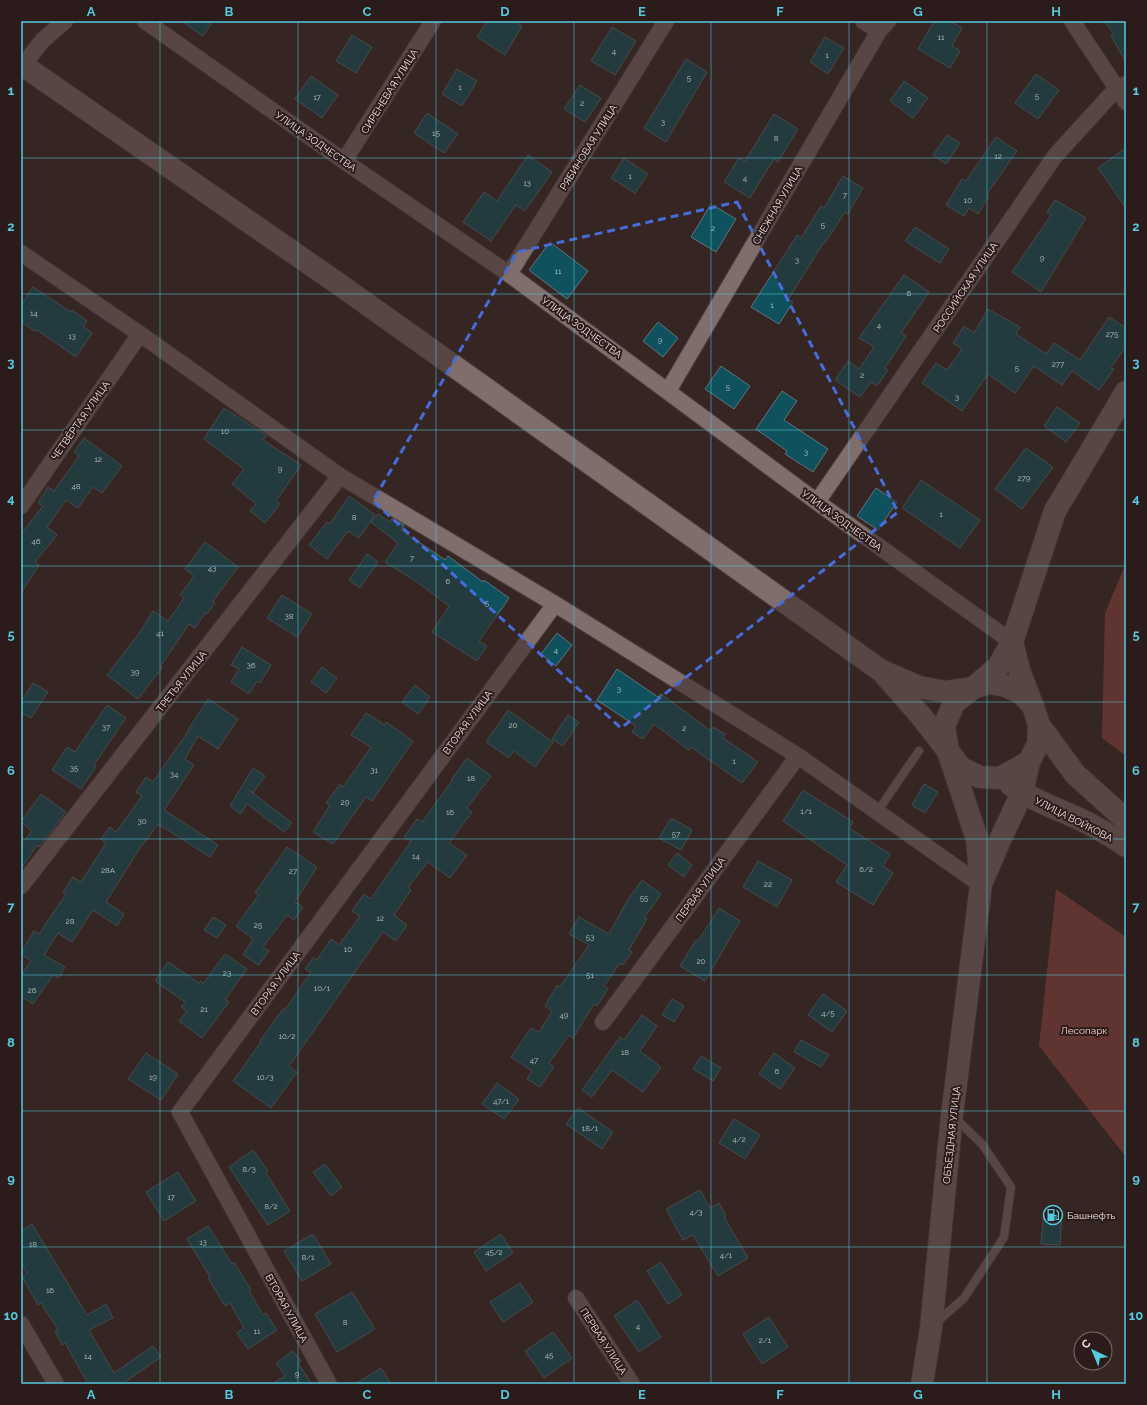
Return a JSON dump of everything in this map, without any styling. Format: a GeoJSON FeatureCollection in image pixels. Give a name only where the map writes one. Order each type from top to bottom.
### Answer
{"type":"FeatureCollection","features":[{"type":"Feature","properties":{"kind":"main road"},"geometry":{"type":"LineString","coordinates":[[22,64],[344,287],[880,670],[919,687],[946,692],[973,688],[989,683],[1006,686],[1022,694],[1075,774],[1126,820]]}},
{"type":"Feature","properties":{"kind":"main road"},"geometry":{"type":"LineString","coordinates":[[981,885],[977,839],[948,751],[944,726],[954,703],[998,667],[1012,642],[1055,511],[1126,392]]}},
{"type":"Feature","properties":{"kind":"main road"},"geometry":{"type":"LineString","coordinates":[[981,885],[1022,793],[1029,762],[1038,744],[1036,716],[1020,673],[1012,642]]}},
{"type":"Feature","properties":{"kind":"main road"},"geometry":{"type":"LineString","coordinates":[[880,670],[921,716],[961,768],[980,778],[1000,778],[1029,762]]}},
{"type":"Feature","properties":{"kind":"main road","name":"УЛИЦА ВОЙКОВА"},"geometry":{"type":"LineString","coordinates":[[1000,778],[1022,793],[1105,832],[1126,846]]}},
{"type":"Feature","properties":{"kind":"main road","name":"ОБЪЕЗДНАЯ УЛИЦА"},"geometry":{"type":"LineString","coordinates":[[922,1384],[931,1328],[952,1115],[981,885]]}},
{"type":"Feature","properties":{"kind":"street"},"geometry":{"type":"LineString","coordinates":[[22,64],[42,40],[65,21]]}},
{"type":"Feature","properties":{"kind":"street","name":"УЛИЦА ЗОДЧЕСТВА"},"geometry":{"type":"LineString","coordinates":[[145,21],[344,161],[509,274],[817,502],[1012,642]]}},
{"type":"Feature","properties":{"kind":"street","name":"СИРЕНЕВАЯ УЛИЦА"},"geometry":{"type":"LineString","coordinates":[[344,161],[433,21]]}},
{"type":"Feature","properties":{"kind":"street","name":"РЯБИНОВАЯ УЛИЦА"},"geometry":{"type":"LineString","coordinates":[[509,274],[666,21]]}},
{"type":"Feature","properties":{"kind":"street"},"geometry":{"type":"LineString","coordinates":[[863,21],[884,26]]}},
{"type":"Feature","properties":{"kind":"street"},"geometry":{"type":"LineString","coordinates":[[1072,21],[1121,86],[1126,102]]}},
{"type":"Feature","properties":{"kind":"street","name":"СНЕЖНАЯ УЛИЦА"},"geometry":{"type":"LineString","coordinates":[[668,391],[884,26]]}},
{"type":"Feature","properties":{"kind":"street","name":"РОССИЙСКАЯ УЛИЦА"},"geometry":{"type":"LineString","coordinates":[[817,502],[1055,156],[1121,86]]}},
{"type":"Feature","properties":{"kind":"street"},"geometry":{"type":"LineString","coordinates":[[21,253],[140,334],[340,476],[555,604],[798,756],[981,885]]}},
{"type":"Feature","properties":{"kind":"street","name":"ЧЕТВЁРТАЯ УЛИЦА"},"geometry":{"type":"LineString","coordinates":[[21,506],[140,334]]}},
{"type":"Feature","properties":{"kind":"street","name":"ТРЕТЬЯ УЛИЦА"},"geometry":{"type":"LineString","coordinates":[[21,886],[340,476]]}},
{"type":"Feature","properties":{"kind":"street","name":"ВТОРАЯ УЛИЦА"},"geometry":{"type":"LineString","coordinates":[[329,1384],[180,1112],[555,604]]}},
{"type":"Feature","properties":{"kind":"street","name":"ПЕРВАЯ УЛИЦА"},"geometry":{"type":"LineString","coordinates":[[603,1022],[798,756]]}},
{"type":"Feature","properties":{"kind":"street","name":"ПЕРВАЯ УЛИЦА"},"geometry":{"type":"LineString","coordinates":[[576,1298],[632,1384]]}},
{"type":"Feature","properties":{"kind":"street"},"geometry":{"type":"LineString","coordinates":[[21,1324],[56,1384]]}},
{"type":"Feature","properties":{"kind":"lane"},"geometry":{"type":"LineString","coordinates":[[877,812],[919,751]]}},
{"type":"Feature","properties":{"kind":"lane"},"geometry":{"type":"LineString","coordinates":[[931,1328],[964,1298],[1004,1237],[1010,1187],[982,1144],[952,1115]]}},
{"type":"Feature","properties":{"kind":"highlighted area"},"geometry":{"type":"Polygon","coordinates":[[[737,202],[898,512],[621,728],[373,501],[517,252],[737,202]]]}},
{"type":"Feature","properties":{"kind":"green space"},"geometry":{"type":"Polygon","coordinates":[[[1126,563],[1126,756],[1102,738],[1105,613],[1126,563]]]}},
{"type":"Feature","properties":{"kind":"green space","name":"Лесопарк"},"geometry":{"type":"Polygon","coordinates":[[[1056,889],[1126,937],[1126,1157],[1039,1046],[1056,889]]]}},
{"type":"Feature","properties":{"kind":"building"},"geometry":{"type":"Polygon","coordinates":[[[181,21],[213,21],[203,36],[181,21]]]}},
{"type":"Feature","properties":{"kind":"building"},"geometry":{"type":"Polygon","coordinates":[[[487,21],[514,21],[522,26],[505,55],[477,37],[487,21]]]}},
{"type":"Feature","properties":{"kind":"building"},"geometry":{"type":"Polygon","coordinates":[[[934,21],[950,21],[962,28],[952,46],[960,51],[950,68],[918,49],[934,21]]]}},
{"type":"Feature","properties":{"kind":"building"},"geometry":{"type":"Polygon","coordinates":[[[1104,21],[1126,21],[1126,62],[1111,36],[1114,34],[1104,21]]]}},
{"type":"Feature","properties":{"kind":"building"},"geometry":{"type":"Polygon","coordinates":[[[612,27],[636,41],[615,75],[591,61],[612,27]]]}},
{"type":"Feature","properties":{"kind":"building"},"geometry":{"type":"Polygon","coordinates":[[[352,35],[372,47],[356,73],[336,61],[352,35]]]}},
{"type":"Feature","properties":{"kind":"building"},"geometry":{"type":"Polygon","coordinates":[[[825,37],[844,48],[828,74],[810,62],[825,37]]]}},
{"type":"Feature","properties":{"kind":"building"},"geometry":{"type":"Polygon","coordinates":[[[686,59],[707,72],[666,142],[644,128],[686,59]]]}},
{"type":"Feature","properties":{"kind":"building"},"geometry":{"type":"Polygon","coordinates":[[[457,69],[477,81],[462,106],[442,94],[457,69]]]}},
{"type":"Feature","properties":{"kind":"building"},"geometry":{"type":"Polygon","coordinates":[[[1036,74],[1059,90],[1038,119],[1015,103],[1036,74]]]}},
{"type":"Feature","properties":{"kind":"building"},"geometry":{"type":"Polygon","coordinates":[[[311,76],[338,95],[322,118],[295,99],[311,76]]]}},
{"type":"Feature","properties":{"kind":"building"},"geometry":{"type":"Polygon","coordinates":[[[904,81],[928,98],[913,118],[890,101],[904,81]]]}},
{"type":"Feature","properties":{"kind":"building"},"geometry":{"type":"Polygon","coordinates":[[[580,85],[601,98],[585,122],[564,109],[580,85]]]}},
{"type":"Feature","properties":{"kind":"building"},"geometry":{"type":"Polygon","coordinates":[[[427,113],[458,134],[444,153],[414,133],[427,113]]]}},
{"type":"Feature","properties":{"kind":"building"},"geometry":{"type":"Polygon","coordinates":[[[774,114],[798,129],[778,162],[774,159],[750,198],[724,182],[739,158],[745,161],[774,114]]]}},
{"type":"Feature","properties":{"kind":"building"},"geometry":{"type":"Polygon","coordinates":[[[947,135],[960,143],[946,164],[933,155],[947,135]]]}},
{"type":"Feature","properties":{"kind":"building"},"geometry":{"type":"Polygon","coordinates":[[[996,137],[1017,151],[987,194],[989,196],[978,214],[969,208],[964,216],[946,205],[962,179],[966,181],[996,137]]]}},
{"type":"Feature","properties":{"kind":"building"},"geometry":{"type":"Polygon","coordinates":[[[1126,148],[1126,208],[1098,168],[1126,148]]]}},
{"type":"Feature","properties":{"kind":"building"},"geometry":{"type":"Polygon","coordinates":[[[528,155],[552,172],[525,211],[516,205],[491,241],[463,222],[484,192],[497,201],[528,155]]]}},
{"type":"Feature","properties":{"kind":"building"},"geometry":{"type":"Polygon","coordinates":[[[624,158],[648,174],[635,193],[611,178],[624,158]]]}},
{"type":"Feature","properties":{"kind":"building"},"geometry":{"type":"Polygon","coordinates":[[[843,176],[863,188],[848,214],[845,212],[825,243],[824,242],[788,300],[793,302],[779,324],[751,307],[797,235],[801,238],[821,206],[824,208],[843,176]]]}},
{"type":"Feature","properties":{"kind":"building"},"geometry":{"type":"Polygon","coordinates":[[[1055,200],[1086,218],[1041,292],[1012,272],[1051,215],[1047,212],[1055,200]]]}},
{"type":"Feature","properties":{"kind":"building"},"geometry":{"type":"Polygon","coordinates":[[[711,204],[736,219],[716,252],[691,237],[711,204]]]}},
{"type":"Feature","properties":{"kind":"building"},"geometry":{"type":"Polygon","coordinates":[[[915,227],[949,249],[940,263],[905,241],[915,227]]]}},
{"type":"Feature","properties":{"kind":"building"},"geometry":{"type":"Polygon","coordinates":[[[550,242],[588,271],[567,299],[529,270],[550,242]]]}},
{"type":"Feature","properties":{"kind":"building"},"geometry":{"type":"Polygon","coordinates":[[[904,275],[929,292],[901,333],[906,336],[885,368],[888,370],[877,386],[871,382],[860,397],[835,380],[848,361],[859,369],[874,347],[859,338],[904,275]]]}},
{"type":"Feature","properties":{"kind":"building"},"geometry":{"type":"Polygon","coordinates":[[[33,287],[71,312],[72,310],[87,321],[83,326],[92,333],[76,357],[37,330],[35,331],[21,322],[21,305],[33,287]]]}},
{"type":"Feature","properties":{"kind":"building"},"geometry":{"type":"Polygon","coordinates":[[[988,309],[1020,327],[1016,334],[1046,354],[1054,343],[1080,360],[1109,317],[1126,328],[1126,346],[1111,368],[1114,369],[1099,390],[1072,371],[1062,385],[1034,366],[1015,393],[988,374],[962,411],[922,383],[936,363],[947,370],[962,349],[953,343],[964,326],[974,333],[988,309]]]}},
{"type":"Feature","properties":{"kind":"building"},"geometry":{"type":"Polygon","coordinates":[[[658,322],[678,338],[663,357],[643,341],[658,322]]]}},
{"type":"Feature","properties":{"kind":"building"},"geometry":{"type":"Polygon","coordinates":[[[721,366],[750,386],[734,409],[705,389],[721,366]]]}},
{"type":"Feature","properties":{"kind":"building"},"geometry":{"type":"Polygon","coordinates":[[[782,391],[797,401],[784,420],[828,449],[813,472],[785,454],[787,451],[756,429],[782,391]]]}},
{"type":"Feature","properties":{"kind":"building"},"geometry":{"type":"Polygon","coordinates":[[[1057,407],[1080,423],[1066,442],[1044,426],[1057,407]]]}},
{"type":"Feature","properties":{"kind":"building"},"geometry":{"type":"Polygon","coordinates":[[[224,408],[267,436],[263,440],[301,465],[276,501],[280,504],[265,523],[250,511],[256,504],[232,484],[244,469],[204,439],[224,408]]]}},
{"type":"Feature","properties":{"kind":"building"},"geometry":{"type":"Polygon","coordinates":[[[84,438],[122,466],[102,493],[93,487],[78,508],[66,500],[47,527],[57,535],[35,562],[39,565],[21,593],[21,534],[43,506],[38,503],[48,487],[54,491],[79,456],[74,452],[84,438]]]}},
{"type":"Feature","properties":{"kind":"building"},"geometry":{"type":"Polygon","coordinates":[[[1026,448],[1053,467],[1022,509],[995,489],[1026,448]]]}},
{"type":"Feature","properties":{"kind":"building"},"geometry":{"type":"Polygon","coordinates":[[[921,480],[980,520],[960,548],[902,508],[921,480]]]}},
{"type":"Feature","properties":{"kind":"building"},"geometry":{"type":"Polygon","coordinates":[[[876,488],[897,502],[878,530],[857,516],[876,488]]]}},
{"type":"Feature","properties":{"kind":"building"},"geometry":{"type":"Polygon","coordinates":[[[349,496],[375,515],[359,538],[348,531],[327,559],[309,545],[327,522],[330,524],[349,496]]]}},
{"type":"Feature","properties":{"kind":"building"},"geometry":{"type":"Polygon","coordinates":[[[378,514],[390,522],[392,518],[404,525],[401,530],[445,560],[448,556],[483,582],[484,580],[509,598],[479,641],[487,646],[477,661],[432,632],[449,606],[417,582],[385,562],[398,543],[371,522],[378,514]]]}},
{"type":"Feature","properties":{"kind":"building"},"geometry":{"type":"Polygon","coordinates":[[[205,542],[238,567],[213,601],[215,603],[207,614],[205,613],[195,628],[189,624],[160,667],[162,668],[138,699],[107,675],[138,635],[153,611],[168,621],[184,598],[180,595],[194,576],[185,569],[205,542]]]}},
{"type":"Feature","properties":{"kind":"building"},"geometry":{"type":"Polygon","coordinates":[[[367,554],[378,562],[360,588],[349,580],[367,554]]]}},
{"type":"Feature","properties":{"kind":"building"},"geometry":{"type":"Polygon","coordinates":[[[282,595],[312,614],[297,637],[267,618],[282,595]]]}},
{"type":"Feature","properties":{"kind":"building"},"geometry":{"type":"Polygon","coordinates":[[[557,633],[572,645],[556,666],[541,654],[557,633]]]}},
{"type":"Feature","properties":{"kind":"building"},"geometry":{"type":"Polygon","coordinates":[[[242,647],[271,665],[260,683],[257,681],[249,694],[231,682],[239,669],[231,665],[242,647]]]}},
{"type":"Feature","properties":{"kind":"building"},"geometry":{"type":"Polygon","coordinates":[[[322,667],[337,678],[326,693],[311,682],[322,667]]]}},
{"type":"Feature","properties":{"kind":"building"},"geometry":{"type":"Polygon","coordinates":[[[617,669],[658,697],[661,694],[711,731],[713,727],[725,734],[723,738],[758,762],[742,783],[691,747],[689,750],[654,724],[643,739],[632,732],[636,726],[597,700],[617,669]]]}},
{"type":"Feature","properties":{"kind":"building"},"geometry":{"type":"Polygon","coordinates":[[[33,683],[48,692],[31,718],[21,712],[21,702],[33,683]]]}},
{"type":"Feature","properties":{"kind":"building"},"geometry":{"type":"Polygon","coordinates":[[[415,685],[430,697],[418,714],[402,702],[415,685]]]}},
{"type":"Feature","properties":{"kind":"building"},"geometry":{"type":"Polygon","coordinates":[[[208,699],[238,719],[218,749],[198,736],[185,759],[194,765],[164,810],[218,845],[210,857],[158,824],[143,843],[106,902],[124,914],[117,926],[93,910],[72,942],[58,933],[44,955],[65,967],[59,978],[53,975],[33,1004],[21,996],[21,975],[31,961],[21,953],[34,931],[39,934],[66,894],[63,892],[73,877],[81,882],[106,843],[101,839],[110,827],[116,832],[142,796],[136,792],[146,777],[153,782],[189,730],[208,699]]]}},
{"type":"Feature","properties":{"kind":"building"},"geometry":{"type":"Polygon","coordinates":[[[107,705],[126,718],[94,765],[96,767],[81,789],[52,770],[67,747],[75,752],[107,705]]]}},
{"type":"Feature","properties":{"kind":"building"},"geometry":{"type":"Polygon","coordinates":[[[508,710],[553,742],[535,767],[514,751],[509,758],[486,742],[508,710]]]}},
{"type":"Feature","properties":{"kind":"building"},"geometry":{"type":"Polygon","coordinates":[[[366,713],[385,725],[386,722],[413,741],[372,801],[366,797],[333,844],[313,832],[330,805],[326,803],[340,784],[343,787],[371,747],[351,735],[366,713]]]}},
{"type":"Feature","properties":{"kind":"building"},"geometry":{"type":"Polygon","coordinates":[[[568,715],[579,722],[563,746],[552,739],[568,715]]]}},
{"type":"Feature","properties":{"kind":"building"},"geometry":{"type":"Polygon","coordinates":[[[467,758],[491,776],[467,808],[472,812],[449,843],[467,855],[450,878],[428,862],[408,887],[411,890],[394,915],[407,925],[396,941],[383,932],[289,1066],[297,1072],[271,1108],[233,1081],[261,1042],[260,1041],[283,1009],[285,1010],[311,972],[305,969],[313,958],[317,960],[331,939],[339,945],[360,916],[352,911],[364,894],[371,899],[411,841],[404,837],[417,819],[422,822],[467,758]]]}},
{"type":"Feature","properties":{"kind":"building"},"geometry":{"type":"Polygon","coordinates":[[[253,768],[265,776],[253,793],[249,790],[292,823],[284,832],[247,804],[241,814],[230,806],[253,768]]]}},
{"type":"Feature","properties":{"kind":"building"},"geometry":{"type":"Polygon","coordinates":[[[924,784],[938,792],[925,813],[912,805],[924,784]]]}},
{"type":"Feature","properties":{"kind":"building"},"geometry":{"type":"Polygon","coordinates":[[[803,790],[853,822],[849,828],[890,854],[883,866],[893,873],[873,905],[836,882],[847,865],[783,821],[803,790]]]}},
{"type":"Feature","properties":{"kind":"building"},"geometry":{"type":"Polygon","coordinates":[[[41,794],[66,812],[39,847],[37,845],[21,869],[21,845],[32,831],[21,822],[41,794]]]}},
{"type":"Feature","properties":{"kind":"building"},"geometry":{"type":"Polygon","coordinates":[[[671,818],[692,830],[681,850],[659,838],[671,818]]]}},
{"type":"Feature","properties":{"kind":"building"},"geometry":{"type":"Polygon","coordinates":[[[287,847],[317,867],[295,902],[303,907],[294,920],[287,915],[263,947],[269,951],[259,965],[243,955],[253,939],[236,926],[259,895],[255,893],[287,847]]]}},
{"type":"Feature","properties":{"kind":"building"},"geometry":{"type":"Polygon","coordinates":[[[677,853],[692,865],[684,877],[668,865],[677,853]]]}},
{"type":"Feature","properties":{"kind":"building"},"geometry":{"type":"Polygon","coordinates":[[[758,861],[792,880],[777,907],[743,887],[758,861]]]}},
{"type":"Feature","properties":{"kind":"building"},"geometry":{"type":"Polygon","coordinates":[[[642,880],[661,894],[644,918],[647,919],[629,950],[632,952],[623,965],[620,963],[604,986],[608,989],[597,1006],[594,1004],[573,1038],[569,1035],[549,1063],[554,1067],[540,1087],[527,1079],[532,1071],[511,1057],[531,1028],[539,1032],[552,1011],[545,1006],[557,985],[560,987],[589,945],[569,934],[579,917],[609,934],[627,901],[642,880]]]}},
{"type":"Feature","properties":{"kind":"building"},"geometry":{"type":"Polygon","coordinates":[[[719,908],[740,921],[705,981],[680,966],[696,940],[698,941],[719,908]]]}},
{"type":"Feature","properties":{"kind":"building"},"geometry":{"type":"Polygon","coordinates":[[[213,917],[226,925],[217,938],[204,930],[213,917]]]}},
{"type":"Feature","properties":{"kind":"building"},"geometry":{"type":"Polygon","coordinates":[[[225,954],[247,969],[225,1000],[229,1002],[202,1038],[179,1021],[187,1011],[181,1007],[185,1002],[155,981],[168,962],[199,983],[201,981],[203,984],[225,954]]]}},
{"type":"Feature","properties":{"kind":"building"},"geometry":{"type":"Polygon","coordinates":[[[823,994],[847,1011],[832,1032],[808,1015],[823,994]]]}},
{"type":"Feature","properties":{"kind":"building"},"geometry":{"type":"Polygon","coordinates":[[[672,999],[684,1006],[674,1022],[662,1015],[672,999]]]}},
{"type":"Feature","properties":{"kind":"building"},"geometry":{"type":"Polygon","coordinates":[[[642,1015],[657,1026],[640,1051],[661,1067],[643,1092],[612,1070],[592,1097],[582,1090],[620,1037],[624,1040],[642,1015]]]}},
{"type":"Feature","properties":{"kind":"building"},"geometry":{"type":"Polygon","coordinates":[[[801,1040],[829,1055],[821,1067],[794,1052],[801,1040]]]}},
{"type":"Feature","properties":{"kind":"building"},"geometry":{"type":"Polygon","coordinates":[[[146,1053],[178,1074],[161,1100],[128,1079],[146,1053]]]}},
{"type":"Feature","properties":{"kind":"building"},"geometry":{"type":"Polygon","coordinates":[[[774,1053],[795,1068],[780,1089],[759,1074],[774,1053]]]}},
{"type":"Feature","properties":{"kind":"building"},"geometry":{"type":"Polygon","coordinates":[[[701,1056],[721,1068],[713,1081],[693,1069],[701,1056]]]}},
{"type":"Feature","properties":{"kind":"building"},"geometry":{"type":"Polygon","coordinates":[[[497,1083],[519,1099],[504,1119],[482,1104],[497,1083]]]}},
{"type":"Feature","properties":{"kind":"building"},"geometry":{"type":"Polygon","coordinates":[[[578,1108],[613,1132],[602,1149],[566,1124],[578,1108]]]}},
{"type":"Feature","properties":{"kind":"building"},"geometry":{"type":"Polygon","coordinates":[[[734,1119],[760,1135],[745,1159],[719,1143],[734,1119]]]}},
{"type":"Feature","properties":{"kind":"building"},"geometry":{"type":"Polygon","coordinates":[[[253,1150],[268,1171],[266,1173],[290,1211],[268,1225],[229,1167],[253,1150]]]}},
{"type":"Feature","properties":{"kind":"building"},"geometry":{"type":"Polygon","coordinates":[[[325,1164],[342,1187],[331,1196],[313,1172],[325,1164]]]}},
{"type":"Feature","properties":{"kind":"building"},"geometry":{"type":"Polygon","coordinates":[[[178,1172],[196,1201],[164,1221],[146,1192],[178,1172]]]}},
{"type":"Feature","properties":{"kind":"building"},"geometry":{"type":"Polygon","coordinates":[[[700,1190],[710,1208],[719,1203],[726,1216],[724,1217],[748,1258],[718,1276],[693,1235],[683,1240],[666,1209],[700,1190]]]}},
{"type":"Feature","properties":{"kind":"building"},"geometry":{"type":"Polygon","coordinates":[[[1044,1210],[1062,1211],[1060,1245],[1041,1244],[1044,1210]]]}},
{"type":"Feature","properties":{"kind":"building"},"geometry":{"type":"Polygon","coordinates":[[[32,1224],[87,1315],[106,1304],[113,1318],[89,1330],[114,1373],[153,1346],[161,1357],[122,1384],[88,1384],[65,1343],[62,1345],[55,1331],[58,1330],[41,1303],[38,1305],[22,1277],[27,1273],[21,1263],[21,1231],[32,1224]]]}},
{"type":"Feature","properties":{"kind":"building"},"geometry":{"type":"Polygon","coordinates":[[[208,1226],[232,1264],[234,1262],[251,1290],[249,1291],[263,1315],[266,1313],[277,1330],[248,1349],[237,1333],[244,1328],[230,1303],[225,1306],[208,1278],[210,1277],[187,1239],[208,1226]]]}},
{"type":"Feature","properties":{"kind":"building"},"geometry":{"type":"Polygon","coordinates":[[[313,1234],[331,1264],[302,1281],[284,1251],[313,1234]]]}},
{"type":"Feature","properties":{"kind":"building"},"geometry":{"type":"Polygon","coordinates":[[[501,1234],[513,1253],[486,1271],[474,1252],[501,1234]]]}},
{"type":"Feature","properties":{"kind":"building"},"geometry":{"type":"Polygon","coordinates":[[[661,1262],[682,1295],[668,1304],[647,1271],[661,1262]]]}},
{"type":"Feature","properties":{"kind":"building"},"geometry":{"type":"Polygon","coordinates":[[[520,1283],[533,1302],[503,1322],[490,1302],[520,1283]]]}},
{"type":"Feature","properties":{"kind":"building"},"geometry":{"type":"Polygon","coordinates":[[[352,1292],[375,1329],[337,1352],[315,1314],[352,1292]]]}},
{"type":"Feature","properties":{"kind":"building"},"geometry":{"type":"Polygon","coordinates":[[[637,1300],[661,1337],[639,1352],[614,1316],[637,1300]]]}},
{"type":"Feature","properties":{"kind":"building"},"geometry":{"type":"Polygon","coordinates":[[[769,1317],[788,1347],[762,1364],[743,1334],[769,1317]]]}},
{"type":"Feature","properties":{"kind":"building"},"geometry":{"type":"Polygon","coordinates":[[[553,1332],[572,1358],[544,1378],[525,1351],[553,1332]]]}},
{"type":"Feature","properties":{"kind":"building"},"geometry":{"type":"Polygon","coordinates":[[[293,1351],[301,1361],[298,1363],[312,1384],[272,1384],[285,1376],[276,1363],[293,1351]]]}},
{"type":"Feature","properties":{"kind":"building"},"geometry":{"type":"Polygon","coordinates":[[[381,1368],[391,1384],[355,1384],[381,1368]]]}},
{"type":"Feature","properties":{"kind":"place","name":"Башнефть"},"geometry":{"type":"Point","coordinates":[1053,1215]}}]}
